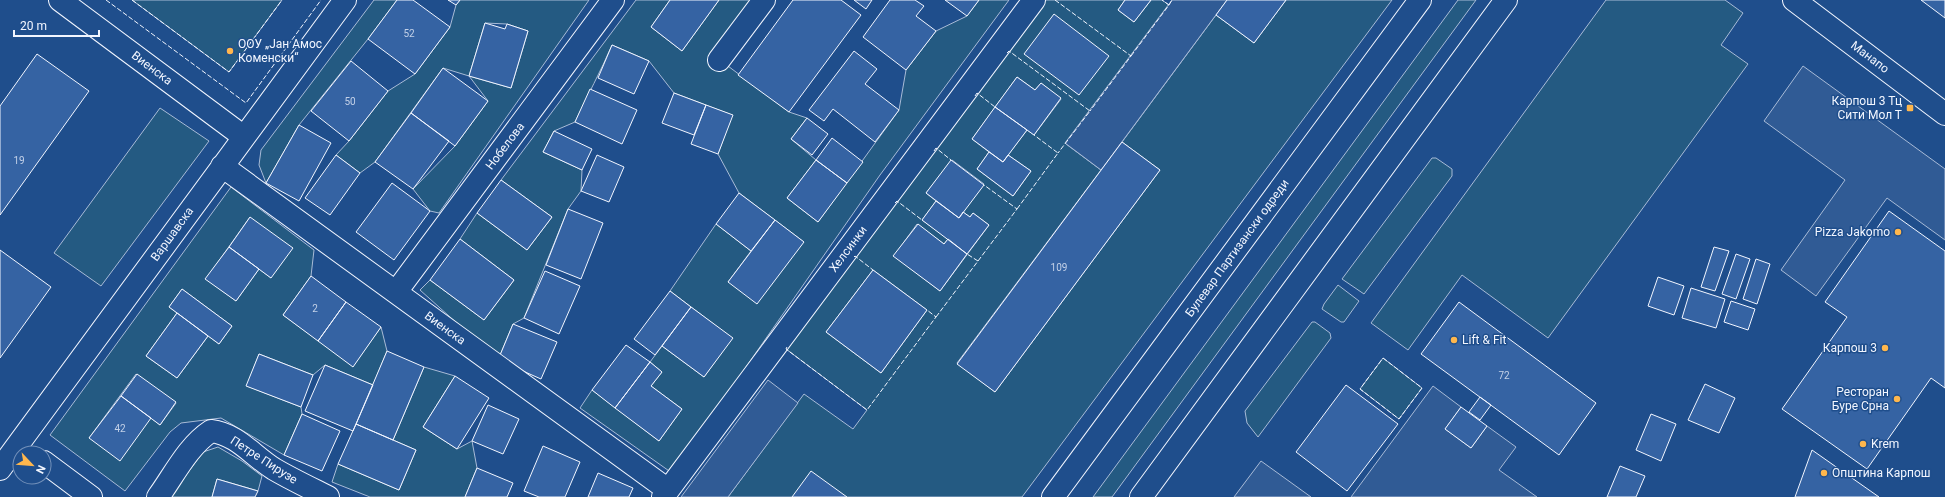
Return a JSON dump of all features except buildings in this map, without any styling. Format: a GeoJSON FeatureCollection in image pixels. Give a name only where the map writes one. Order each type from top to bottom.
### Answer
{"type":"FeatureCollection","features":[{"type":"Feature","properties":{"kind":"street","name":"Виенска"},"geometry":{"type":"LineString","coordinates":[[60,0],[244,137]]}},
{"type":"Feature","properties":{"kind":"street","name":"Варшавска"},"geometry":{"type":"LineString","coordinates":[[28,445],[222,166],[345,0]]}},
{"type":"Feature","properties":{"kind":"street","name":"Нобелова"},"geometry":{"type":"LineString","coordinates":[[396,292],[613,0]]}},
{"type":"Feature","properties":{"kind":"street"},"geometry":{"type":"LineString","coordinates":[[720,60],[764,0]]}},
{"type":"Feature","properties":{"kind":"street","name":"Хелсинки"},"geometry":{"type":"LineString","coordinates":[[666,493],[1034,0]]}},
{"type":"Feature","properties":{"kind":"street","name":"Булевар Партизански одреди"},"geometry":{"type":"LineString","coordinates":[[1053,497],[1420,0]]}},
{"type":"Feature","properties":{"kind":"street"},"geometry":{"type":"LineString","coordinates":[[1141,497],[1506,0]]}},
{"type":"Feature","properties":{"kind":"street","name":"Манапо"},"geometry":{"type":"LineString","coordinates":[[1794,0],[1945,114]]}},
{"type":"Feature","properties":{"kind":"street","name":"Виенска"},"geometry":{"type":"LineString","coordinates":[[222,166],[396,292],[666,493]]}},
{"type":"Feature","properties":{"kind":"street","name":"Петре Пирузе"},"geometry":{"type":"LineString","coordinates":[[158,497],[191,451],[201,439],[211,432],[226,434],[298,483],[328,497]]}},
{"type":"Feature","properties":{"kind":"street","name":"Варшавска"},"geometry":{"type":"LineString","coordinates":[[0,469],[12,459]]}},
{"type":"Feature","properties":{"kind":"street"},"geometry":{"type":"LineString","coordinates":[[52,468],[91,497]]}},
{"type":"Feature","properties":{"kind":"shaded area"},"geometry":{"type":"Polygon","coordinates":[[[132,0],[282,0],[229,72],[132,0]]]}},
{"type":"Feature","properties":{"kind":"shaded area"},"geometry":{"type":"Polygon","coordinates":[[[374,0],[397,0],[368,39],[299,125],[266,183],[259,165],[261,150],[374,0]]]}},
{"type":"Feature","properties":{"kind":"shaded area"},"geometry":{"type":"Polygon","coordinates":[[[460,0],[589,0],[439,213],[430,211],[413,189],[455,146],[488,101],[469,76],[443,68],[375,162],[360,173],[336,155],[349,141],[388,91],[415,74],[450,27],[456,5],[460,0]],[[485,23],[469,76],[511,88],[528,31],[507,24],[485,23]]]}},
{"type":"Feature","properties":{"kind":"shaded area"},"geometry":{"type":"Polygon","coordinates":[[[636,0],[670,0],[651,27],[682,51],[719,0],[764,0],[720,60],[789,112],[807,118],[791,139],[816,160],[787,198],[818,222],[899,110],[906,70],[936,31],[967,16],[979,0],[1009,0],[880,175],[672,473],[580,408],[592,390],[659,441],[682,409],[651,386],[662,372],[650,362],[662,346],[704,377],[732,338],[670,291],[716,224],[751,251],[728,282],[804,242],[739,193],[718,154],[732,115],[674,93],[649,61],[612,45],[575,122],[554,131],[543,152],[582,170],[581,191],[568,209],[524,318],[513,324],[498,360],[420,290],[430,280],[484,320],[514,280],[460,239],[477,213],[527,250],[552,217],[501,180],[636,0]]]}},
{"type":"Feature","properties":{"kind":"shaded area"},"geometry":{"type":"Polygon","coordinates":[[[1046,0],[1125,0],[1118,10],[1134,22],[1151,0],[1162,0],[1169,5],[1066,144],[1101,170],[957,363],[995,392],[1160,170],[1122,142],[1216,15],[1254,43],[1286,0],[1392,0],[1022,497],[728,497],[804,394],[853,429],[867,410],[786,349],[1046,0]],[[1017,77],[972,139],[989,152],[977,169],[1013,196],[1031,171],[1008,155],[1027,130],[1034,135],[1061,99],[1041,83],[1035,90],[1017,77]],[[952,160],[926,193],[936,201],[922,220],[948,239],[944,244],[917,224],[894,256],[940,291],[989,225],[973,213],[970,217],[963,212],[984,184],[952,160]],[[873,270],[826,332],[881,373],[927,310],[873,270]]]}},
{"type":"Feature","properties":{"kind":"shaded area"},"geometry":{"type":"Polygon","coordinates":[[[1172,0],[1227,0],[1101,170],[1065,143],[1172,0]]]}},
{"type":"Feature","properties":{"kind":"shaded area"},"geometry":{"type":"Polygon","coordinates":[[[1458,0],[1476,0],[1112,497],[1093,497],[1458,0]]]}},
{"type":"Feature","properties":{"kind":"shaded area"},"geometry":{"type":"Polygon","coordinates":[[[1606,0],[1725,0],[1743,13],[1721,45],[1748,64],[1548,338],[1462,275],[1408,350],[1371,323],[1606,0]]]}},
{"type":"Feature","properties":{"kind":"shaded area"},"geometry":{"type":"Polygon","coordinates":[[[1803,66],[1945,169],[1945,240],[1887,198],[1816,296],[1781,270],[1845,180],[1764,121],[1803,66]]]}},
{"type":"Feature","properties":{"kind":"shaded area"},"geometry":{"type":"Polygon","coordinates":[[[160,108],[209,141],[101,286],[54,253],[160,108]]]}},
{"type":"Feature","properties":{"kind":"shaded area"},"geometry":{"type":"Polygon","coordinates":[[[1432,158],[1436,158],[1452,169],[1452,176],[1364,294],[1342,279],[1432,158]]]}},
{"type":"Feature","properties":{"kind":"shaded area"},"geometry":{"type":"Polygon","coordinates":[[[231,187],[314,250],[311,276],[283,315],[353,366],[381,327],[387,351],[373,385],[325,365],[313,375],[259,354],[247,386],[301,407],[302,414],[284,455],[221,418],[181,423],[170,432],[125,491],[50,435],[231,187]],[[250,217],[206,279],[236,301],[259,269],[271,278],[250,217]],[[182,289],[169,307],[177,313],[146,356],[177,378],[208,336],[219,344],[232,326],[182,289]],[[136,374],[89,438],[151,418],[160,425],[176,403],[136,374]]]}},
{"type":"Feature","properties":{"kind":"shaded area"},"geometry":{"type":"Polygon","coordinates":[[[1338,285],[1359,301],[1344,322],[1341,322],[1322,309],[1338,285]]]}},
{"type":"Feature","properties":{"kind":"shaded area"},"geometry":{"type":"Polygon","coordinates":[[[1312,322],[1315,322],[1330,333],[1331,338],[1258,437],[1247,423],[1245,411],[1312,322]]]}},
{"type":"Feature","properties":{"kind":"shaded area"},"geometry":{"type":"Polygon","coordinates":[[[1383,358],[1422,388],[1399,419],[1360,389],[1383,358]]]}},
{"type":"Feature","properties":{"kind":"shaded area"},"geometry":{"type":"Polygon","coordinates":[[[424,367],[455,376],[423,427],[457,449],[472,441],[477,468],[465,497],[370,497],[332,482],[338,464],[399,490],[416,450],[393,440],[424,367]]]}},
{"type":"Feature","properties":{"kind":"shaded area"},"geometry":{"type":"Polygon","coordinates":[[[768,380],[798,403],[728,497],[681,497],[768,380]]]}},
{"type":"Feature","properties":{"kind":"shaded area"},"geometry":{"type":"Polygon","coordinates":[[[1433,386],[1461,407],[1445,429],[1471,448],[1487,426],[1516,447],[1499,470],[1537,497],[1351,497],[1433,386]]]}},
{"type":"Feature","properties":{"kind":"shaded area"},"geometry":{"type":"Polygon","coordinates":[[[218,447],[242,461],[262,476],[258,491],[217,479],[212,497],[170,497],[203,452],[218,447]]]}},
{"type":"Feature","properties":{"kind":"shaded area"},"geometry":{"type":"Polygon","coordinates":[[[1261,461],[1311,497],[1234,497],[1261,461]]]}},
{"type":"Feature","properties":{"kind":"fence"},"geometry":{"type":"LineString","coordinates":[[106,0],[246,103],[321,0]]}},
{"type":"Feature","properties":{"kind":"fence"},"geometry":{"type":"LineString","coordinates":[[132,0],[229,72],[282,0]]}},
{"type":"Feature","properties":{"kind":"fence"},"geometry":{"type":"LineString","coordinates":[[1055,0],[1131,56],[1090,111]]}},
{"type":"Feature","properties":{"kind":"fence"},"geometry":{"type":"LineString","coordinates":[[1131,56],[1169,5],[1162,0]]}},
{"type":"Feature","properties":{"kind":"fence"},"geometry":{"type":"LineString","coordinates":[[1169,5],[1172,0]]}},
{"type":"Feature","properties":{"kind":"fence"},"geometry":{"type":"LineString","coordinates":[[1007,53],[1009,51],[1090,111],[1058,153]]}},
{"type":"Feature","properties":{"kind":"fence"},"geometry":{"type":"LineString","coordinates":[[975,96],[977,93],[995,107]]}},
{"type":"Feature","properties":{"kind":"fence"},"geometry":{"type":"LineString","coordinates":[[1017,209],[1058,153],[1034,135]]}},
{"type":"Feature","properties":{"kind":"fence"},"geometry":{"type":"LineString","coordinates":[[934,151],[936,148],[951,160]]}},
{"type":"Feature","properties":{"kind":"fence"},"geometry":{"type":"LineString","coordinates":[[978,261],[1017,209],[984,185]]}},
{"type":"Feature","properties":{"kind":"fence"},"geometry":{"type":"LineString","coordinates":[[895,203],[897,201],[922,220]]}},
{"type":"Feature","properties":{"kind":"fence"},"geometry":{"type":"LineString","coordinates":[[936,317],[978,261],[967,254]]}},
{"type":"Feature","properties":{"kind":"fence"},"geometry":{"type":"LineString","coordinates":[[854,257],[855,256],[873,270]]}},
{"type":"Feature","properties":{"kind":"fence"},"geometry":{"type":"LineString","coordinates":[[787,347],[786,349],[867,410],[936,317],[927,310]]}},
{"type":"Feature","properties":{"kind":"fence"},"geometry":{"type":"LineString","coordinates":[[1383,358],[1422,388],[1399,419],[1360,389],[1383,358]]}},
{"type":"Feature","properties":{"kind":"place","name":"ООУ „Јан Амос Коменски“"},"geometry":{"type":"Point","coordinates":[230,51]}},
{"type":"Feature","properties":{"kind":"place","name":"Карпош 3 Тц Сити Мол Т"},"geometry":{"type":"Point","coordinates":[1910,108]}},
{"type":"Feature","properties":{"kind":"place","name":"Pizza Jakomo"},"geometry":{"type":"Point","coordinates":[1898,232]}},
{"type":"Feature","properties":{"kind":"place","name":"Lift & Fit"},"geometry":{"type":"Point","coordinates":[1454,340]}},
{"type":"Feature","properties":{"kind":"place","name":"Карпош 3"},"geometry":{"type":"Point","coordinates":[1885,348]}},
{"type":"Feature","properties":{"kind":"place","name":"Ресторан Буре Срна"},"geometry":{"type":"Point","coordinates":[1897,399]}},
{"type":"Feature","properties":{"kind":"place","name":"Krem"},"geometry":{"type":"Point","coordinates":[1863,444]}},
{"type":"Feature","properties":{"kind":"place","name":"Општина Карпош"},"geometry":{"type":"Point","coordinates":[1824,473]}}]}
